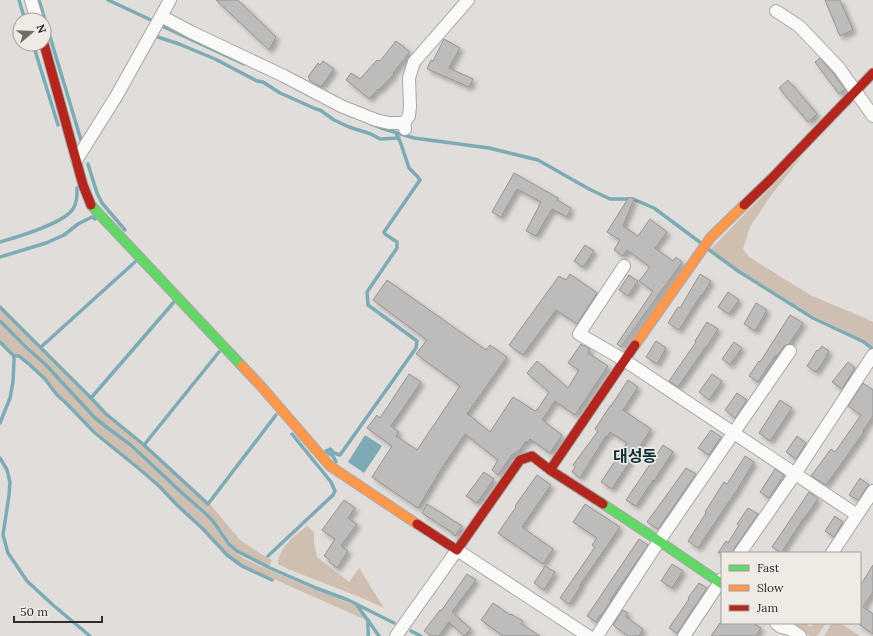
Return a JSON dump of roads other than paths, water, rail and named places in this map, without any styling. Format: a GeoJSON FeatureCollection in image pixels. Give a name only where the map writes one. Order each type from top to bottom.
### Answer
{"type":"FeatureCollection","features":[{"type":"Feature","properties":{"kind":"street"},"geometry":{"type":"LineString","coordinates":[[31,0],[35,12]]}},
{"type":"Feature","properties":{"kind":"street"},"geometry":{"type":"LineString","coordinates":[[77,159],[117,95],[170,0]]}},
{"type":"Feature","properties":{"kind":"street"},"geometry":{"type":"LineString","coordinates":[[161,16],[191,32],[284,76],[341,106],[376,120],[404,126],[409,116],[409,78],[414,62],[468,0]]}},
{"type":"Feature","properties":{"kind":"street"},"geometry":{"type":"LineString","coordinates":[[776,11],[799,26],[838,68],[873,116]]}},
{"type":"Feature","properties":{"kind":"street"},"geometry":{"type":"LineString","coordinates":[[46,52],[83,185],[90,203],[260,385],[330,466],[588,636]]}},
{"type":"Feature","properties":{"kind":"street"},"geometry":{"type":"LineString","coordinates":[[550,470],[624,360],[711,237],[771,179],[873,73]]}},
{"type":"Feature","properties":{"kind":"street"},"geometry":{"type":"LineString","coordinates":[[624,266],[579,334],[624,360],[857,515]]}},
{"type":"Feature","properties":{"kind":"street"},"geometry":{"type":"LineString","coordinates":[[597,636],[659,541],[790,351]]}},
{"type":"Feature","properties":{"kind":"street"},"geometry":{"type":"LineString","coordinates":[[741,552],[795,474],[873,355]]}},
{"type":"Feature","properties":{"kind":"street"},"geometry":{"type":"LineString","coordinates":[[396,636],[520,460],[532,456],[550,470],[721,582],[684,636]]}},
{"type":"Feature","properties":{"kind":"street"},"geometry":{"type":"LineString","coordinates":[[833,552],[873,491]]}},
{"type":"Feature","properties":{"kind":"street"},"geometry":{"type":"LineString","coordinates":[[779,627],[790,629],[800,636]]}},
{"type":"Feature","properties":{"kind":"water"},"geometry":{"type":"Polygon","coordinates":[[[365,435],[382,446],[364,473],[348,462],[365,435]]]}},
{"type":"Feature","properties":{"kind":"waterway"},"geometry":{"type":"LineString","coordinates":[[19,0],[23,12]]}},
{"type":"Feature","properties":{"kind":"waterway"},"geometry":{"type":"LineString","coordinates":[[39,0],[81,140]]}},
{"type":"Feature","properties":{"kind":"waterway"},"geometry":{"type":"LineString","coordinates":[[108,0],[151,20]]}},
{"type":"Feature","properties":{"kind":"waterway"},"geometry":{"type":"LineString","coordinates":[[162,26],[244,64]]}},
{"type":"Feature","properties":{"kind":"waterway"},"geometry":{"type":"LineString","coordinates":[[158,37],[215,59],[257,81],[263,82],[280,93],[320,110],[334,120],[349,127],[371,134],[380,139],[399,138]]}},
{"type":"Feature","properties":{"kind":"waterway"},"geometry":{"type":"LineString","coordinates":[[35,52],[58,125]]}},
{"type":"Feature","properties":{"kind":"waterway"},"geometry":{"type":"LineString","coordinates":[[371,124],[414,138],[489,148],[538,160],[589,189],[610,199],[633,199],[654,208],[701,243]]}},
{"type":"Feature","properties":{"kind":"waterway"},"geometry":{"type":"LineString","coordinates":[[326,451],[330,449],[334,453],[340,455],[416,348],[417,341],[368,305],[367,292],[397,248],[397,242],[384,232],[420,180],[409,168],[396,133]]}},
{"type":"Feature","properties":{"kind":"waterway"},"geometry":{"type":"LineString","coordinates":[[88,164],[97,193],[102,203],[125,230]]}},
{"type":"Feature","properties":{"kind":"waterway"},"geometry":{"type":"LineString","coordinates":[[0,242],[50,225],[68,215],[75,204],[77,188]]}},
{"type":"Feature","properties":{"kind":"waterway"},"geometry":{"type":"LineString","coordinates":[[0,257],[46,243],[64,235],[78,224],[92,217],[95,219]]}},
{"type":"Feature","properties":{"kind":"waterway"},"geometry":{"type":"LineString","coordinates":[[708,249],[738,271],[813,318],[864,342],[873,349]]}},
{"type":"Feature","properties":{"kind":"waterway"},"geometry":{"type":"LineString","coordinates":[[41,347],[136,261]]}},
{"type":"Feature","properties":{"kind":"waterway"},"geometry":{"type":"LineString","coordinates":[[91,398],[174,302]]}},
{"type":"Feature","properties":{"kind":"waterway"},"geometry":{"type":"LineString","coordinates":[[0,307],[106,414],[144,445],[208,504],[276,415]]}},
{"type":"Feature","properties":{"kind":"waterway"},"geometry":{"type":"LineString","coordinates":[[0,321],[46,365],[95,418],[131,445],[203,511],[213,521],[229,544],[237,551],[270,568],[348,600],[394,623]]}},
{"type":"Feature","properties":{"kind":"waterway"},"geometry":{"type":"LineString","coordinates":[[0,342],[14,356],[13,382],[10,398],[0,423]]}},
{"type":"Feature","properties":{"kind":"waterway"},"geometry":{"type":"LineString","coordinates":[[144,445],[219,352]]}},
{"type":"Feature","properties":{"kind":"waterway"},"geometry":{"type":"LineString","coordinates":[[14,356],[19,356],[45,379],[57,395],[95,433],[160,487],[227,555],[242,566],[272,580]]}},
{"type":"Feature","properties":{"kind":"waterway"},"geometry":{"type":"LineString","coordinates":[[268,556],[333,495],[335,491],[331,482],[292,434]]}},
{"type":"Feature","properties":{"kind":"waterway"},"geometry":{"type":"LineString","coordinates":[[327,452],[333,456],[336,462]]}},
{"type":"Feature","properties":{"kind":"waterway"},"geometry":{"type":"LineString","coordinates":[[0,458],[7,470],[10,482],[3,535],[8,553],[27,581],[90,636]]}},
{"type":"Feature","properties":{"kind":"waterway"},"geometry":{"type":"LineString","coordinates":[[356,604],[379,636]]}},
{"type":"Feature","properties":{"kind":"waterway"},"geometry":{"type":"LineString","coordinates":[[368,620],[368,636]]}},
{"type":"Feature","properties":{"kind":"waterway"},"geometry":{"type":"LineString","coordinates":[[411,631],[421,636]]}},
{"type":"Feature","properties":{"kind":"district","name":"대성동"},"geometry":{"type":"Point","coordinates":[635,456]}}]}
